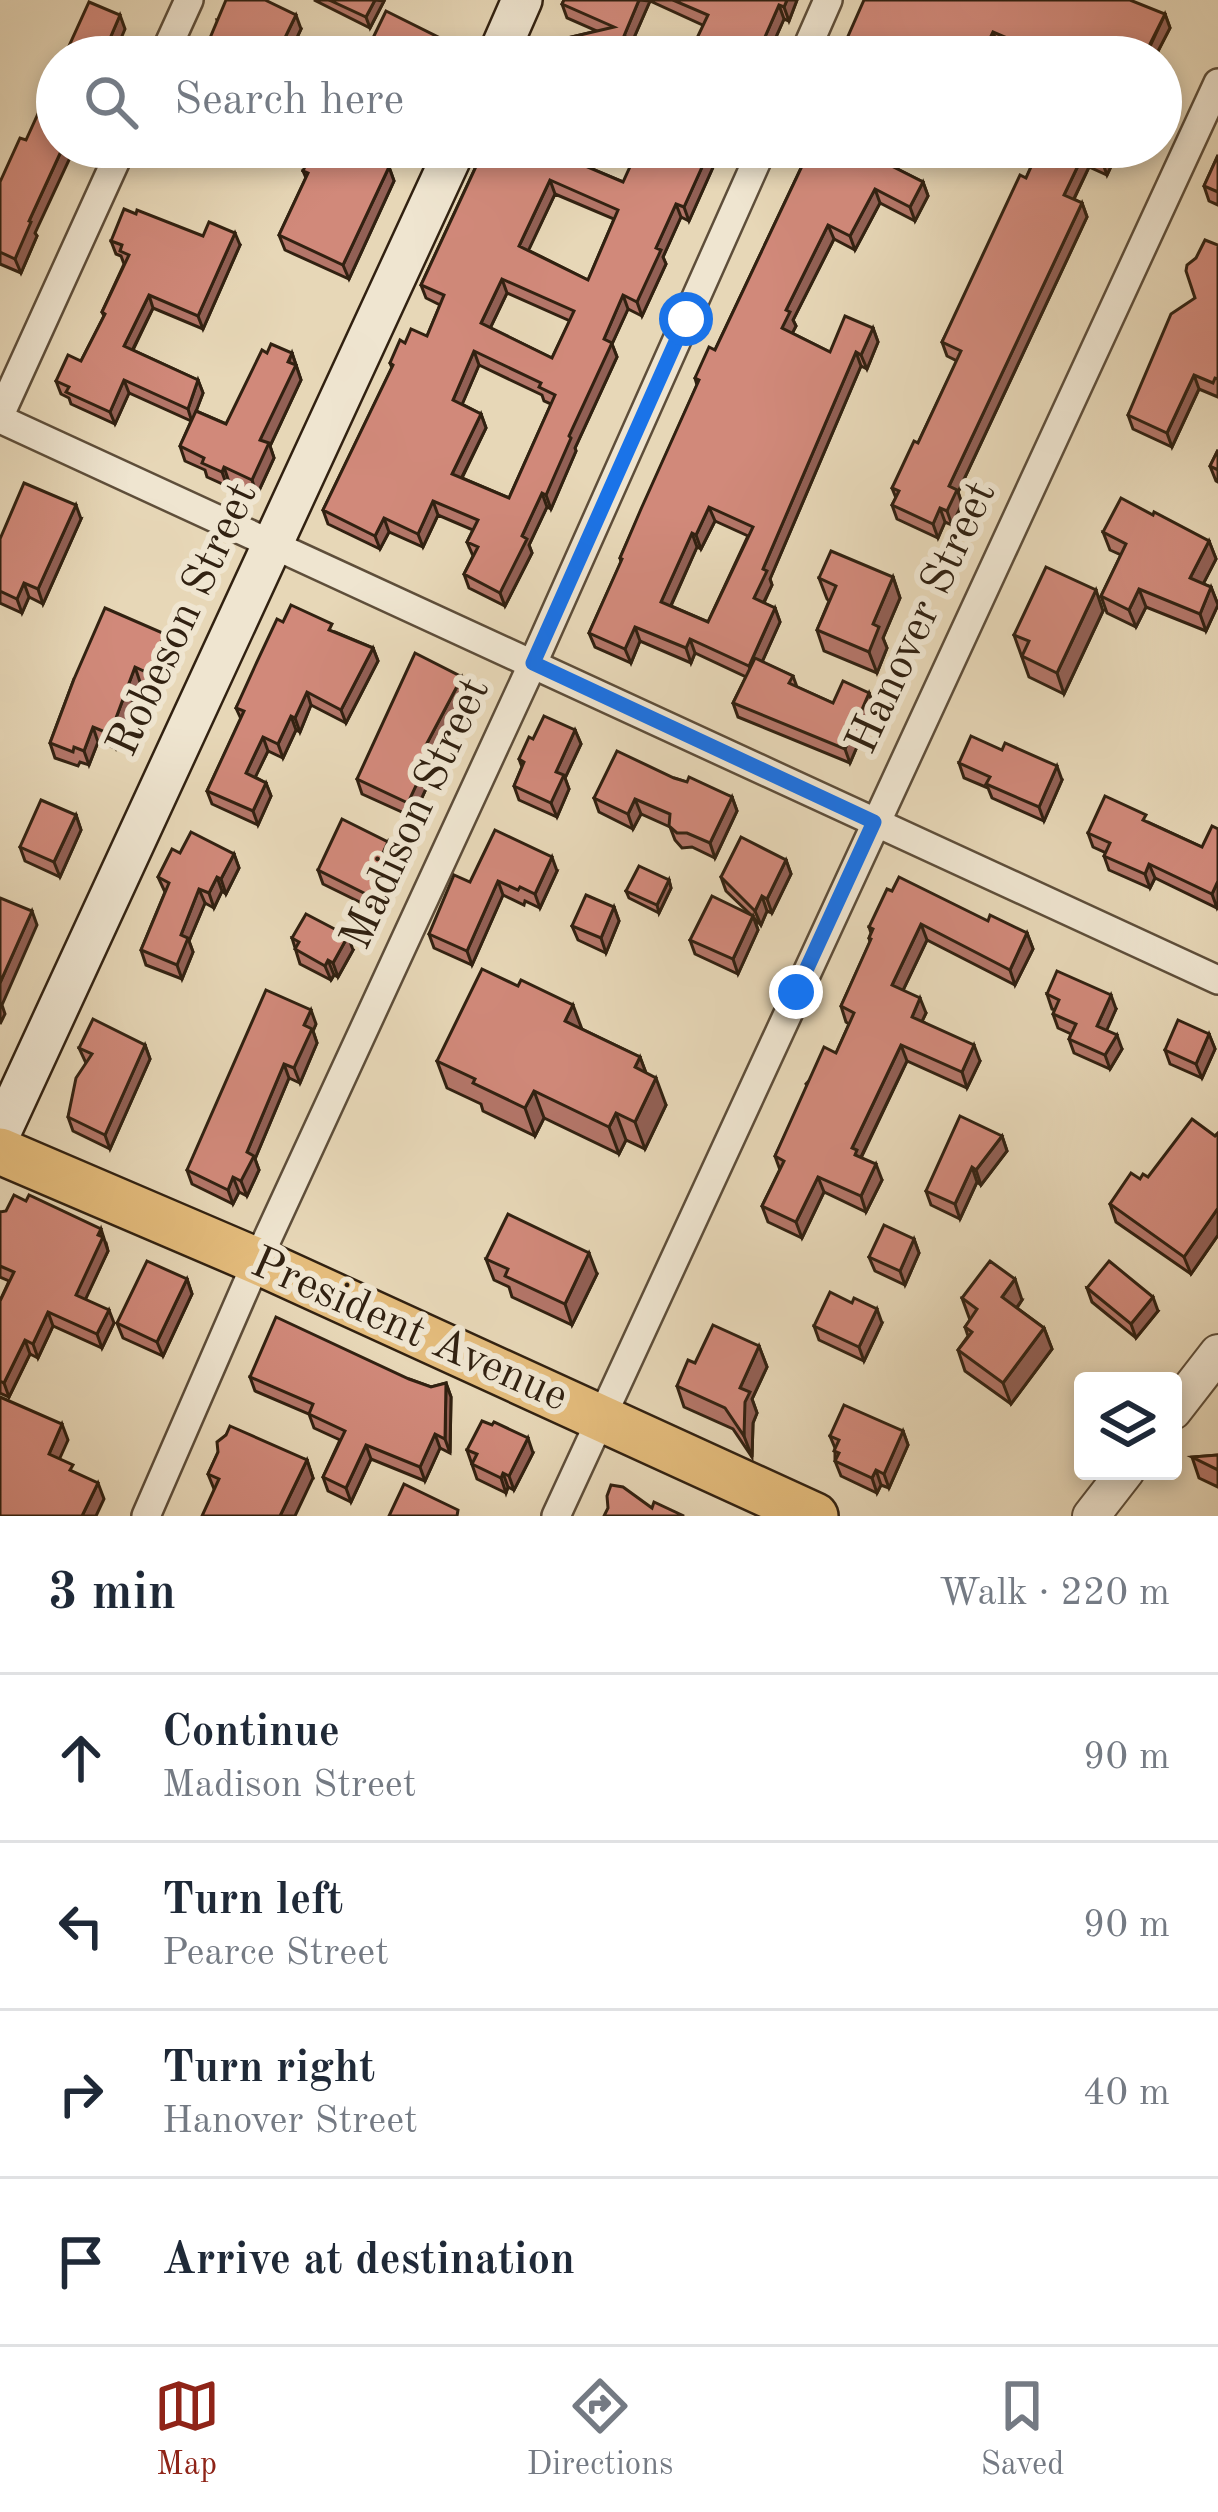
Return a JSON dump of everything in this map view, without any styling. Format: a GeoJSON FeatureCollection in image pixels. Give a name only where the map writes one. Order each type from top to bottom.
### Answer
{"type":"FeatureCollection","features":[{"type":"Feature","properties":{"kind":"main road"},"geometry":{"type":"LineString","coordinates":[[506,36],[522,0]]}},
{"type":"Feature","properties":{"kind":"main road","name":"Robeson Street"},"geometry":{"type":"LineString","coordinates":[[0,1133],[446,168]]}},
{"type":"Feature","properties":{"kind":"main road","name":"President Avenue"},"geometry":{"type":"LineString","coordinates":[[0,1151],[257,1262],[815,1516]]}},
{"type":"Feature","properties":{"kind":"street"},"geometry":{"type":"LineString","coordinates":[[173,36],[189,0]]}},
{"type":"Feature","properties":{"kind":"street"},"geometry":{"type":"LineString","coordinates":[[812,36],[828,0]]}},
{"type":"Feature","properties":{"kind":"street","name":"Hanover Street"},"geometry":{"type":"LineString","coordinates":[[1182,160],[1218,83]]}},
{"type":"Feature","properties":{"kind":"street"},"geometry":{"type":"LineString","coordinates":[[113,168],[0,417],[1218,980]]}},
{"type":"Feature","properties":{"kind":"street","name":"Madison Street"},"geometry":{"type":"LineString","coordinates":[[146,1516],[754,168]]}},
{"type":"Feature","properties":{"kind":"street","name":"Hanover Street"},"geometry":{"type":"LineString","coordinates":[[556,1516],[1178,168]]}},
{"type":"Feature","properties":{"kind":"street"},"geometry":{"type":"LineString","coordinates":[[1182,1399],[1218,1353]]}},
{"type":"Feature","properties":{"kind":"street"},"geometry":{"type":"LineString","coordinates":[[1091,1516],[1119,1480]]}},
{"type":"Feature","properties":{"kind":"building"},"geometry":{"type":"Polygon","coordinates":[[[226,0],[265,0],[296,15],[286,36],[211,36],[226,0]]]}},
{"type":"Feature","properties":{"kind":"building"},"geometry":{"type":"Polygon","coordinates":[[[329,0],[375,0],[366,17],[329,0]]]}},
{"type":"Feature","properties":{"kind":"building"},"geometry":{"type":"Polygon","coordinates":[[[564,0],[639,0],[624,36],[576,36],[614,27],[562,4],[564,0]]]}},
{"type":"Feature","properties":{"kind":"building"},"geometry":{"type":"Polygon","coordinates":[[[673,0],[787,0],[784,7],[779,5],[765,36],[698,36],[708,15],[673,0]]]}},
{"type":"Feature","properties":{"kind":"building"},"geometry":{"type":"Polygon","coordinates":[[[864,0],[1130,0],[1165,14],[1154,36],[1002,36],[993,32],[991,36],[848,36],[864,0]]]}},
{"type":"Feature","properties":{"kind":"building"},"geometry":{"type":"Polygon","coordinates":[[[89,2],[120,15],[111,36],[74,36],[89,2]]]}},
{"type":"Feature","properties":{"kind":"building"},"geometry":{"type":"Polygon","coordinates":[[[386,11],[436,36],[374,36],[386,11]]]}},
{"type":"Feature","properties":{"kind":"building"},"geometry":{"type":"Polygon","coordinates":[[[36,118],[36,168],[53,168],[15,259],[0,252],[0,182],[20,138],[26,140],[36,118]]]}},
{"type":"Feature","properties":{"kind":"building"},"geometry":{"type":"Polygon","coordinates":[[[1218,155],[1218,192],[1204,186],[1218,155]]]}},
{"type":"Feature","properties":{"kind":"building"},"geometry":{"type":"Polygon","coordinates":[[[389,168],[343,265],[279,235],[308,173],[303,171],[389,168]]]}},
{"type":"Feature","properties":{"kind":"building"},"geometry":{"type":"Polygon","coordinates":[[[475,168],[590,168],[623,182],[629,168],[702,168],[684,207],[676,204],[637,302],[623,295],[604,339],[612,343],[500,593],[464,574],[478,547],[467,542],[478,520],[433,501],[418,534],[384,518],[375,536],[323,510],[393,365],[400,340],[405,343],[411,329],[427,336],[444,295],[421,285],[475,168]],[[550,180],[519,246],[588,280],[618,210],[550,180]],[[502,279],[481,323],[552,358],[574,311],[502,279]],[[474,351],[453,400],[481,414],[452,474],[509,498],[555,395],[539,387],[541,383],[474,351]]]}},
{"type":"Feature","properties":{"kind":"building"},"geometry":{"type":"Polygon","coordinates":[[[801,168],[896,168],[923,182],[910,207],[875,189],[850,236],[828,225],[786,310],[790,312],[782,328],[830,352],[845,316],[873,328],[861,355],[856,352],[763,569],[767,571],[754,598],[775,608],[749,666],[690,639],[686,648],[635,627],[625,649],[589,633],[709,347],[715,350],[801,168]],[[709,507],[661,602],[708,622],[753,527],[709,507]]]}},
{"type":"Feature","properties":{"kind":"building"},"geometry":{"type":"Polygon","coordinates":[[[1031,168],[1077,168],[1064,195],[1082,203],[949,486],[957,490],[947,511],[940,508],[933,524],[892,505],[899,491],[892,488],[961,351],[942,342],[1020,175],[1026,178],[1031,168]]]}},
{"type":"Feature","properties":{"kind":"building"},"geometry":{"type":"Polygon","coordinates":[[[124,209],[203,236],[209,222],[235,233],[198,316],[149,295],[124,346],[198,380],[188,409],[124,380],[110,412],[66,392],[69,387],[56,381],[68,355],[81,361],[129,255],[111,241],[124,209]]]}},
{"type":"Feature","properties":{"kind":"building"},"geometry":{"type":"Polygon","coordinates":[[[1205,240],[1218,245],[1218,379],[1213,383],[1194,375],[1167,433],[1128,415],[1171,314],[1195,298],[1187,265],[1205,240]]]}},
{"type":"Feature","properties":{"kind":"building"},"geometry":{"type":"Polygon","coordinates":[[[271,344],[292,353],[288,362],[296,365],[260,440],[269,443],[252,480],[202,463],[204,458],[180,446],[196,411],[226,424],[262,350],[267,353],[271,344]]]}},
{"type":"Feature","properties":{"kind":"building"},"geometry":{"type":"Polygon","coordinates":[[[24,483],[76,505],[38,589],[24,583],[17,599],[0,591],[0,539],[24,483]]]}},
{"type":"Feature","properties":{"kind":"building"},"geometry":{"type":"Polygon","coordinates":[[[1121,498],[1209,541],[1190,578],[1211,587],[1200,614],[1139,589],[1129,610],[1101,596],[1126,544],[1103,532],[1121,498]]]}},
{"type":"Feature","properties":{"kind":"building"},"geometry":{"type":"Polygon","coordinates":[[[831,551],[893,577],[873,624],[879,627],[869,652],[817,630],[836,586],[819,578],[831,551]]]}},
{"type":"Feature","properties":{"kind":"building"},"geometry":{"type":"Polygon","coordinates":[[[1046,567],[1096,590],[1057,673],[1022,656],[1029,641],[1014,635],[1046,567]]]}},
{"type":"Feature","properties":{"kind":"building"},"geometry":{"type":"Polygon","coordinates":[[[291,605],[332,624],[329,630],[373,648],[341,710],[307,692],[278,744],[263,737],[246,773],[266,783],[253,811],[207,791],[244,711],[236,708],[277,619],[283,622],[291,605]]]}},
{"type":"Feature","properties":{"kind":"building"},"geometry":{"type":"Polygon","coordinates":[[[105,608],[165,634],[148,673],[135,667],[110,734],[93,727],[84,751],[74,747],[73,752],[50,743],[105,608]]]}},
{"type":"Feature","properties":{"kind":"building"},"geometry":{"type":"Polygon","coordinates":[[[415,653],[462,677],[425,747],[432,751],[408,803],[357,779],[415,653]]]}},
{"type":"Feature","properties":{"kind":"building"},"geometry":{"type":"Polygon","coordinates":[[[755,658],[793,676],[789,683],[833,703],[843,681],[869,693],[845,749],[733,703],[755,658]]]}},
{"type":"Feature","properties":{"kind":"building"},"geometry":{"type":"Polygon","coordinates":[[[544,716],[575,730],[556,772],[564,775],[551,803],[514,786],[524,762],[519,759],[544,716]]]}},
{"type":"Feature","properties":{"kind":"building"},"geometry":{"type":"Polygon","coordinates":[[[971,736],[1002,750],[1005,743],[1057,766],[1039,807],[986,784],[990,777],[959,763],[971,736]]]}},
{"type":"Feature","properties":{"kind":"building"},"geometry":{"type":"Polygon","coordinates":[[[617,751],[674,778],[687,782],[689,777],[732,797],[710,843],[677,833],[669,826],[670,814],[635,799],[628,814],[594,798],[617,751]]]}},
{"type":"Feature","properties":{"kind":"building"},"geometry":{"type":"Polygon","coordinates":[[[1105,796],[1202,847],[1212,826],[1218,829],[1218,881],[1212,894],[1149,864],[1145,874],[1104,856],[1110,843],[1088,833],[1105,796]]]}},
{"type":"Feature","properties":{"kind":"building"},"geometry":{"type":"Polygon","coordinates":[[[41,800],[76,815],[54,862],[20,847],[41,800]]]}},
{"type":"Feature","properties":{"kind":"building"},"geometry":{"type":"Polygon","coordinates":[[[342,819],[388,842],[382,855],[390,860],[372,897],[318,870],[342,819]]]}},
{"type":"Feature","properties":{"kind":"building"},"geometry":{"type":"Polygon","coordinates":[[[495,830],[552,857],[535,894],[498,881],[467,951],[429,934],[454,875],[470,882],[495,830]]]}},
{"type":"Feature","properties":{"kind":"building"},"geometry":{"type":"Polygon","coordinates":[[[191,832],[234,854],[209,893],[199,889],[181,935],[188,938],[177,965],[141,950],[169,883],[158,877],[172,849],[180,853],[191,832]]]}},
{"type":"Feature","properties":{"kind":"building"},"geometry":{"type":"Polygon","coordinates":[[[741,837],[786,860],[767,899],[762,896],[755,911],[721,877],[741,837]]]}},
{"type":"Feature","properties":{"kind":"building"},"geometry":{"type":"Polygon","coordinates":[[[639,866],[669,880],[657,905],[626,891],[639,866]]]}},
{"type":"Feature","properties":{"kind":"building"},"geometry":{"type":"Polygon","coordinates":[[[899,877],[988,921],[990,915],[1027,933],[1010,970],[921,924],[892,985],[920,998],[912,1017],[974,1045],[962,1072],[901,1045],[852,1148],[857,1150],[855,1155],[876,1164],[861,1196],[818,1177],[796,1222],[762,1206],[784,1161],[775,1156],[824,1047],[836,1053],[854,1013],[841,1006],[871,939],[873,929],[869,927],[887,889],[892,891],[899,877]]]}},
{"type":"Feature","properties":{"kind":"building"},"geometry":{"type":"Polygon","coordinates":[[[586,895],[614,907],[601,938],[572,926],[586,895]]]}},
{"type":"Feature","properties":{"kind":"building"},"geometry":{"type":"Polygon","coordinates":[[[712,896],[753,916],[733,959],[690,940],[712,896]]]}},
{"type":"Feature","properties":{"kind":"building"},"geometry":{"type":"Polygon","coordinates":[[[0,898],[32,911],[0,983],[0,898]]]}},
{"type":"Feature","properties":{"kind":"building"},"geometry":{"type":"Polygon","coordinates":[[[306,914],[348,936],[333,963],[328,960],[325,966],[295,949],[299,942],[292,938],[306,914]]]}},
{"type":"Feature","properties":{"kind":"building"},"geometry":{"type":"Polygon","coordinates":[[[482,969],[518,986],[521,980],[573,1005],[565,1021],[640,1057],[635,1067],[656,1078],[635,1122],[616,1113],[609,1127],[534,1091],[525,1108],[437,1061],[482,969]]]}},
{"type":"Feature","properties":{"kind":"building"},"geometry":{"type":"Polygon","coordinates":[[[1057,971],[1111,995],[1097,1026],[1117,1035],[1105,1055],[1069,1039],[1076,1024],[1053,1014],[1059,1000],[1047,994],[1057,971]]]}},
{"type":"Feature","properties":{"kind":"building"},"geometry":{"type":"Polygon","coordinates":[[[266,990],[311,1010],[304,1025],[312,1029],[294,1068],[284,1064],[247,1152],[254,1156],[241,1181],[233,1177],[228,1190],[187,1170],[266,990]]]}},
{"type":"Feature","properties":{"kind":"building"},"geometry":{"type":"Polygon","coordinates":[[[93,1019],[145,1045],[105,1135],[68,1117],[76,1078],[92,1054],[79,1048],[93,1019]]]}},
{"type":"Feature","properties":{"kind":"building"},"geometry":{"type":"Polygon","coordinates":[[[1178,1020],[1209,1034],[1196,1064],[1165,1050],[1178,1020]]]}},
{"type":"Feature","properties":{"kind":"building"},"geometry":{"type":"Polygon","coordinates":[[[960,1116],[1002,1136],[976,1170],[972,1167],[955,1204],[926,1191],[960,1116]]]}},
{"type":"Feature","properties":{"kind":"building"},"geometry":{"type":"Polygon","coordinates":[[[1192,1119],[1215,1136],[1218,1133],[1218,1208],[1184,1257],[1110,1204],[1131,1173],[1140,1179],[1143,1174],[1148,1177],[1192,1119]]]}},
{"type":"Feature","properties":{"kind":"building"},"geometry":{"type":"Polygon","coordinates":[[[14,1195],[26,1201],[29,1195],[101,1229],[98,1235],[103,1237],[76,1295],[109,1310],[97,1334],[48,1312],[33,1344],[25,1340],[4,1383],[0,1381],[0,1301],[14,1272],[0,1266],[0,1212],[6,1211],[14,1195]]]}},
{"type":"Feature","properties":{"kind":"building"},"geometry":{"type":"Polygon","coordinates":[[[508,1214],[589,1253],[565,1304],[505,1276],[508,1269],[486,1259],[508,1214]]]}},
{"type":"Feature","properties":{"kind":"building"},"geometry":{"type":"Polygon","coordinates":[[[884,1225],[914,1239],[900,1271],[869,1257],[884,1225]]]}},
{"type":"Feature","properties":{"kind":"building"},"geometry":{"type":"Polygon","coordinates":[[[147,1261],[187,1279],[157,1342],[117,1323],[147,1261]]]}},
{"type":"Feature","properties":{"kind":"building"},"geometry":{"type":"Polygon","coordinates":[[[990,1261],[1015,1279],[1002,1297],[1044,1328],[1003,1383],[958,1350],[972,1332],[965,1327],[977,1309],[962,1298],[990,1261]]]}},
{"type":"Feature","properties":{"kind":"building"},"geometry":{"type":"Polygon","coordinates":[[[1109,1261],[1153,1297],[1131,1324],[1087,1288],[1109,1261]]]}},
{"type":"Feature","properties":{"kind":"building"},"geometry":{"type":"Polygon","coordinates":[[[830,1292],[877,1309],[859,1347],[814,1326],[830,1292]]]}},
{"type":"Feature","properties":{"kind":"building"},"geometry":{"type":"Polygon","coordinates":[[[276,1317],[409,1379],[431,1387],[446,1383],[445,1439],[435,1434],[420,1467],[366,1445],[346,1488],[323,1477],[345,1431],[309,1414],[313,1404],[250,1377],[276,1317]]]}},
{"type":"Feature","properties":{"kind":"building"},"geometry":{"type":"Polygon","coordinates":[[[713,1325],[759,1346],[740,1388],[750,1392],[745,1402],[744,1436],[725,1408],[677,1386],[688,1360],[695,1363],[713,1325]]]}},
{"type":"Feature","properties":{"kind":"building"},"geometry":{"type":"Polygon","coordinates":[[[0,1397],[62,1424],[49,1454],[98,1483],[82,1516],[0,1516],[0,1397]]]}},
{"type":"Feature","properties":{"kind":"building"},"geometry":{"type":"Polygon","coordinates":[[[844,1405],[903,1431],[884,1474],[876,1470],[872,1478],[835,1461],[839,1440],[830,1436],[844,1405]]]}},
{"type":"Feature","properties":{"kind":"building"},"geometry":{"type":"Polygon","coordinates":[[[482,1421],[528,1438],[509,1476],[503,1473],[501,1478],[472,1464],[477,1454],[467,1450],[482,1421]]]}},
{"type":"Feature","properties":{"kind":"building"},"geometry":{"type":"Polygon","coordinates":[[[230,1426],[307,1460],[280,1516],[202,1516],[219,1479],[208,1474],[218,1452],[217,1442],[230,1426]]]}},
{"type":"Feature","properties":{"kind":"building"},"geometry":{"type":"Polygon","coordinates":[[[1218,1455],[1218,1470],[1192,1457],[1218,1455]]]}},
{"type":"Feature","properties":{"kind":"building"},"geometry":{"type":"Polygon","coordinates":[[[404,1484],[458,1510],[457,1516],[389,1516],[404,1484]]]}},
{"type":"Feature","properties":{"kind":"building"},"geometry":{"type":"Polygon","coordinates":[[[611,1485],[623,1487],[652,1508],[654,1502],[684,1516],[604,1516],[611,1485]]]}},
{"type":"Feature","properties":{"kind":"route"},"geometry":{"type":"LineString","coordinates":[[686,319],[533,663],[874,822],[796,992]]}}]}
